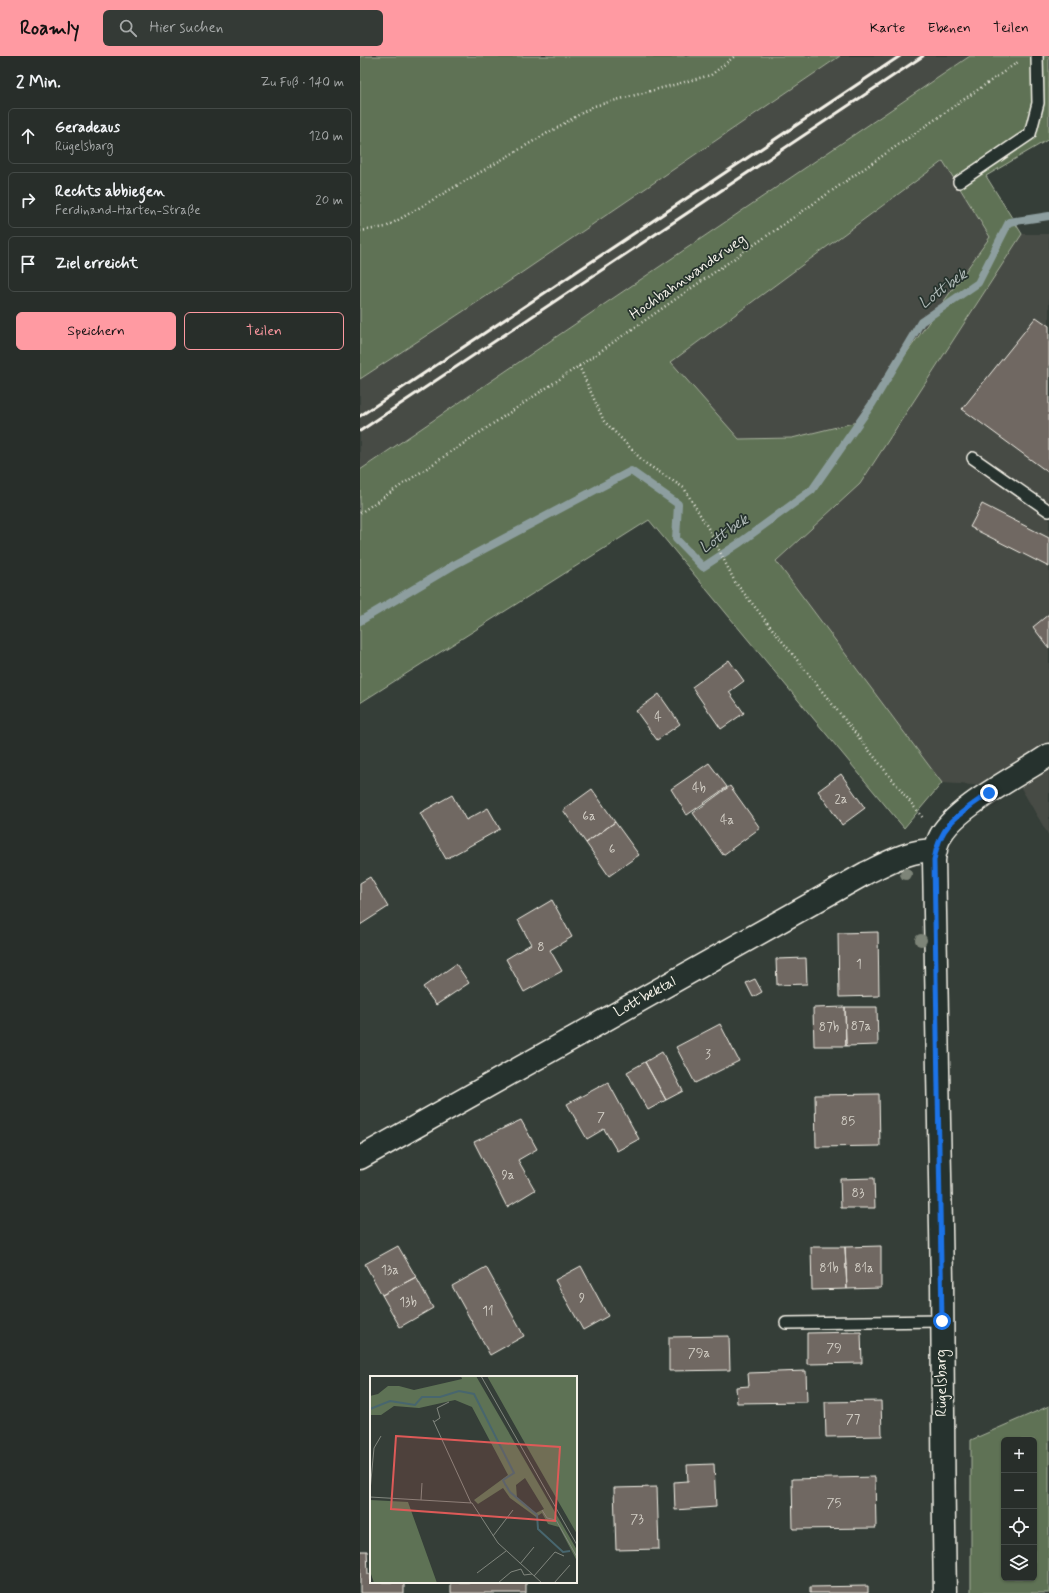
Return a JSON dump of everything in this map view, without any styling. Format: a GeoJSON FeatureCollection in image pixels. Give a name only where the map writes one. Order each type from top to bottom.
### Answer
{"type":"FeatureCollection","features":[{"type":"Feature","properties":{"kind":"street"},"geometry":{"type":"LineString","coordinates":[[937,844],[950,823],[960,813],[1049,755]]}},
{"type":"Feature","properties":{"kind":"street","name":"Lottbektal"},"geometry":{"type":"LineString","coordinates":[[360,1158],[866,873],[912,852],[937,844]]}},
{"type":"Feature","properties":{"kind":"street","name":"Rügelsbarg"},"geometry":{"type":"LineString","coordinates":[[937,844],[934,868],[945,1593]]}},
{"type":"Feature","properties":{"kind":"lane"},"geometry":{"type":"LineString","coordinates":[[959,182],[1030,134],[1038,102],[1037,56]]}},
{"type":"Feature","properties":{"kind":"lane"},"geometry":{"type":"LineString","coordinates":[[973,458],[1049,511]]}},
{"type":"Feature","properties":{"kind":"lane"},"geometry":{"type":"LineString","coordinates":[[786,1323],[942,1321]]}},
{"type":"Feature","properties":{"kind":"path"},"geometry":{"type":"LineString","coordinates":[[360,231],[386,227],[594,106],[711,75],[736,56]]}},
{"type":"Feature","properties":{"kind":"path","name":"Hochbahnwanderweg"},"geometry":{"type":"LineString","coordinates":[[360,513],[579,366],[1021,60]]}},
{"type":"Feature","properties":{"kind":"path"},"geometry":{"type":"LineString","coordinates":[[579,366],[604,421],[645,463],[684,488],[708,528],[735,582],[937,844]]}},
{"type":"Feature","properties":{"kind":"shaded area"},"geometry":{"type":"Polygon","coordinates":[[[840,56],[970,56],[360,470],[360,379],[505,284],[840,56]]]}},
{"type":"Feature","properties":{"kind":"shaded area"},"geometry":{"type":"Polygon","coordinates":[[[944,161],[990,237],[857,422],[792,438],[738,439],[670,362],[944,161]]]}},
{"type":"Feature","properties":{"kind":"shaded area"},"geometry":{"type":"Polygon","coordinates":[[[1022,234],[1049,234],[1049,836],[1021,788],[942,783],[776,561],[860,484],[1022,234]]]}},
{"type":"Feature","properties":{"kind":"green space"},"geometry":{"type":"Polygon","coordinates":[[[360,56],[840,56],[505,284],[360,379],[360,56]]]}},
{"type":"Feature","properties":{"kind":"green space"},"geometry":{"type":"Polygon","coordinates":[[[970,56],[1049,56],[1049,139],[986,176],[1022,234],[860,484],[776,561],[942,783],[904,828],[649,520],[360,703],[360,470],[970,56]],[[943,161],[671,362],[739,439],[792,438],[857,422],[990,237],[943,161]]]}},
{"type":"Feature","properties":{"kind":"green space"},"geometry":{"type":"Polygon","coordinates":[[[1049,1406],[1049,1593],[971,1593],[971,1440],[1049,1406]]]}},
{"type":"Feature","properties":{"kind":"building"},"geometry":{"type":"Polygon","coordinates":[[[1036,317],[1049,326],[1049,473],[962,409],[1036,317]]]}},
{"type":"Feature","properties":{"kind":"building"},"geometry":{"type":"Polygon","coordinates":[[[982,504],[1049,538],[1049,567],[970,527],[982,504]]]}},
{"type":"Feature","properties":{"kind":"building"},"geometry":{"type":"Polygon","coordinates":[[[1049,614],[1049,648],[1033,627],[1049,614]]]}},
{"type":"Feature","properties":{"kind":"building"},"geometry":{"type":"Polygon","coordinates":[[[729,660],[744,681],[729,692],[744,713],[721,729],[692,687],[729,660]]]}},
{"type":"Feature","properties":{"kind":"building"},"geometry":{"type":"Polygon","coordinates":[[[659,694],[680,724],[657,740],[636,711],[659,694]]]}},
{"type":"Feature","properties":{"kind":"building"},"geometry":{"type":"Polygon","coordinates":[[[709,763],[727,787],[687,815],[671,789],[709,763]]]}},
{"type":"Feature","properties":{"kind":"building"},"geometry":{"type":"Polygon","coordinates":[[[841,774],[865,808],[842,825],[818,791],[841,774]]]}},
{"type":"Feature","properties":{"kind":"building"},"geometry":{"type":"Polygon","coordinates":[[[730,786],[760,828],[723,855],[693,813],[730,786]]]}},
{"type":"Feature","properties":{"kind":"building"},"geometry":{"type":"Polygon","coordinates":[[[592,789],[615,822],[586,843],[563,810],[592,789]]]}},
{"type":"Feature","properties":{"kind":"building"},"geometry":{"type":"Polygon","coordinates":[[[452,795],[466,820],[488,808],[500,829],[446,859],[420,813],[452,795]]]}},
{"type":"Feature","properties":{"kind":"building"},"geometry":{"type":"Polygon","coordinates":[[[615,822],[639,855],[609,876],[586,843],[615,822]]]}},
{"type":"Feature","properties":{"kind":"building"},"geometry":{"type":"Polygon","coordinates":[[[370,877],[388,907],[360,925],[360,883],[370,877]]]}},
{"type":"Feature","properties":{"kind":"building"},"geometry":{"type":"Polygon","coordinates":[[[552,900],[572,937],[550,950],[562,971],[524,992],[506,959],[531,944],[518,920],[552,900]]]}},
{"type":"Feature","properties":{"kind":"building"},"geometry":{"type":"Polygon","coordinates":[[[878,932],[879,996],[839,997],[838,933],[878,932]]]}},
{"type":"Feature","properties":{"kind":"building"},"geometry":{"type":"Polygon","coordinates":[[[806,958],[807,984],[777,985],[776,959],[806,958]]]}},
{"type":"Feature","properties":{"kind":"building"},"geometry":{"type":"Polygon","coordinates":[[[456,964],[469,983],[436,1005],[423,987],[456,964]]]}},
{"type":"Feature","properties":{"kind":"building"},"geometry":{"type":"Polygon","coordinates":[[[755,979],[762,992],[753,997],[746,983],[755,979]]]}},
{"type":"Feature","properties":{"kind":"building"},"geometry":{"type":"Polygon","coordinates":[[[845,1007],[846,1046],[814,1046],[813,1008],[845,1007]]]}},
{"type":"Feature","properties":{"kind":"building"},"geometry":{"type":"Polygon","coordinates":[[[845,1007],[877,1007],[878,1045],[846,1046],[845,1007]]]}},
{"type":"Feature","properties":{"kind":"building"},"geometry":{"type":"Polygon","coordinates":[[[720,1024],[739,1061],[695,1083],[676,1047],[720,1024]]]}},
{"type":"Feature","properties":{"kind":"building"},"geometry":{"type":"Polygon","coordinates":[[[662,1052],[683,1091],[666,1100],[645,1062],[662,1052]]]}},
{"type":"Feature","properties":{"kind":"building"},"geometry":{"type":"Polygon","coordinates":[[[645,1062],[666,1100],[648,1110],[627,1072],[645,1062]]]}},
{"type":"Feature","properties":{"kind":"building"},"geometry":{"type":"Polygon","coordinates":[[[608,1082],[639,1139],[617,1151],[604,1129],[587,1139],[567,1104],[608,1082]]]}},
{"type":"Feature","properties":{"kind":"building"},"geometry":{"type":"Polygon","coordinates":[[[879,1094],[880,1146],[816,1147],[815,1095],[879,1094]]]}},
{"type":"Feature","properties":{"kind":"building"},"geometry":{"type":"Polygon","coordinates":[[[521,1120],[537,1149],[518,1160],[535,1190],[507,1207],[474,1142],[521,1120]]]}},
{"type":"Feature","properties":{"kind":"building"},"geometry":{"type":"Polygon","coordinates":[[[874,1178],[875,1208],[841,1208],[840,1179],[874,1178]]]}},
{"type":"Feature","properties":{"kind":"building"},"geometry":{"type":"Polygon","coordinates":[[[398,1246],[416,1277],[382,1295],[365,1264],[398,1246]]]}},
{"type":"Feature","properties":{"kind":"building"},"geometry":{"type":"Polygon","coordinates":[[[881,1246],[881,1288],[847,1289],[845,1247],[881,1246]]]}},
{"type":"Feature","properties":{"kind":"building"},"geometry":{"type":"Polygon","coordinates":[[[811,1247],[845,1247],[847,1289],[812,1290],[811,1247]]]}},
{"type":"Feature","properties":{"kind":"building"},"geometry":{"type":"Polygon","coordinates":[[[581,1266],[608,1316],[583,1330],[555,1280],[581,1266]]]}},
{"type":"Feature","properties":{"kind":"building"},"geometry":{"type":"Polygon","coordinates":[[[486,1267],[524,1336],[490,1355],[452,1286],[486,1267]]]}},
{"type":"Feature","properties":{"kind":"building"},"geometry":{"type":"Polygon","coordinates":[[[416,1277],[433,1308],[400,1327],[382,1295],[416,1277]]]}},
{"type":"Feature","properties":{"kind":"building"},"geometry":{"type":"Polygon","coordinates":[[[861,1332],[862,1363],[807,1364],[807,1333],[861,1332]]]}},
{"type":"Feature","properties":{"kind":"building"},"geometry":{"type":"Polygon","coordinates":[[[729,1336],[730,1370],[669,1371],[669,1337],[729,1336]]]}},
{"type":"Feature","properties":{"kind":"building"},"geometry":{"type":"Polygon","coordinates":[[[806,1371],[807,1402],[737,1403],[736,1387],[749,1386],[748,1373],[806,1371]]]}},
{"type":"Feature","properties":{"kind":"building"},"geometry":{"type":"Polygon","coordinates":[[[881,1401],[882,1436],[826,1437],[825,1402],[881,1401]]]}},
{"type":"Feature","properties":{"kind":"building"},"geometry":{"type":"Polygon","coordinates":[[[714,1464],[716,1507],[675,1510],[674,1482],[688,1481],[687,1465],[714,1464]]]}},
{"type":"Feature","properties":{"kind":"building"},"geometry":{"type":"Polygon","coordinates":[[[875,1477],[876,1528],[793,1529],[792,1479],[875,1477]]]}},
{"type":"Feature","properties":{"kind":"building"},"geometry":{"type":"Polygon","coordinates":[[[657,1487],[659,1549],[616,1550],[614,1488],[657,1487]]]}},
{"type":"Feature","properties":{"kind":"building"},"geometry":{"type":"Polygon","coordinates":[[[360,1551],[367,1551],[370,1583],[404,1583],[404,1593],[360,1593],[360,1551]]]}},
{"type":"Feature","properties":{"kind":"building"},"geometry":{"type":"Polygon","coordinates":[[[451,1583],[526,1583],[526,1593],[451,1593],[451,1583]]]}},
{"type":"Feature","properties":{"kind":"building"},"geometry":{"type":"Polygon","coordinates":[[[868,1586],[868,1593],[810,1593],[810,1587],[868,1586]]]}},
{"type":"Feature","properties":{"kind":"waterway","name":"Lottbek"},"geometry":{"type":"LineString","coordinates":[[360,621],[454,565],[631,471],[678,504],[676,539],[703,567],[738,544],[812,490],[872,404],[921,322],[978,283],[1009,222],[1049,216]]}},
{"type":"Feature","properties":{"kind":"railway"},"geometry":{"type":"LineString","coordinates":[[360,416],[900,56]]}},
{"type":"Feature","properties":{"kind":"railway"},"geometry":{"type":"LineString","coordinates":[[360,431],[923,56]]}},
{"type":"Feature","properties":{"kind":"route"},"geometry":{"type":"LineString","coordinates":[[942,1321],[934,860],[939,838],[944,830],[960,813],[989,793]]}}]}
